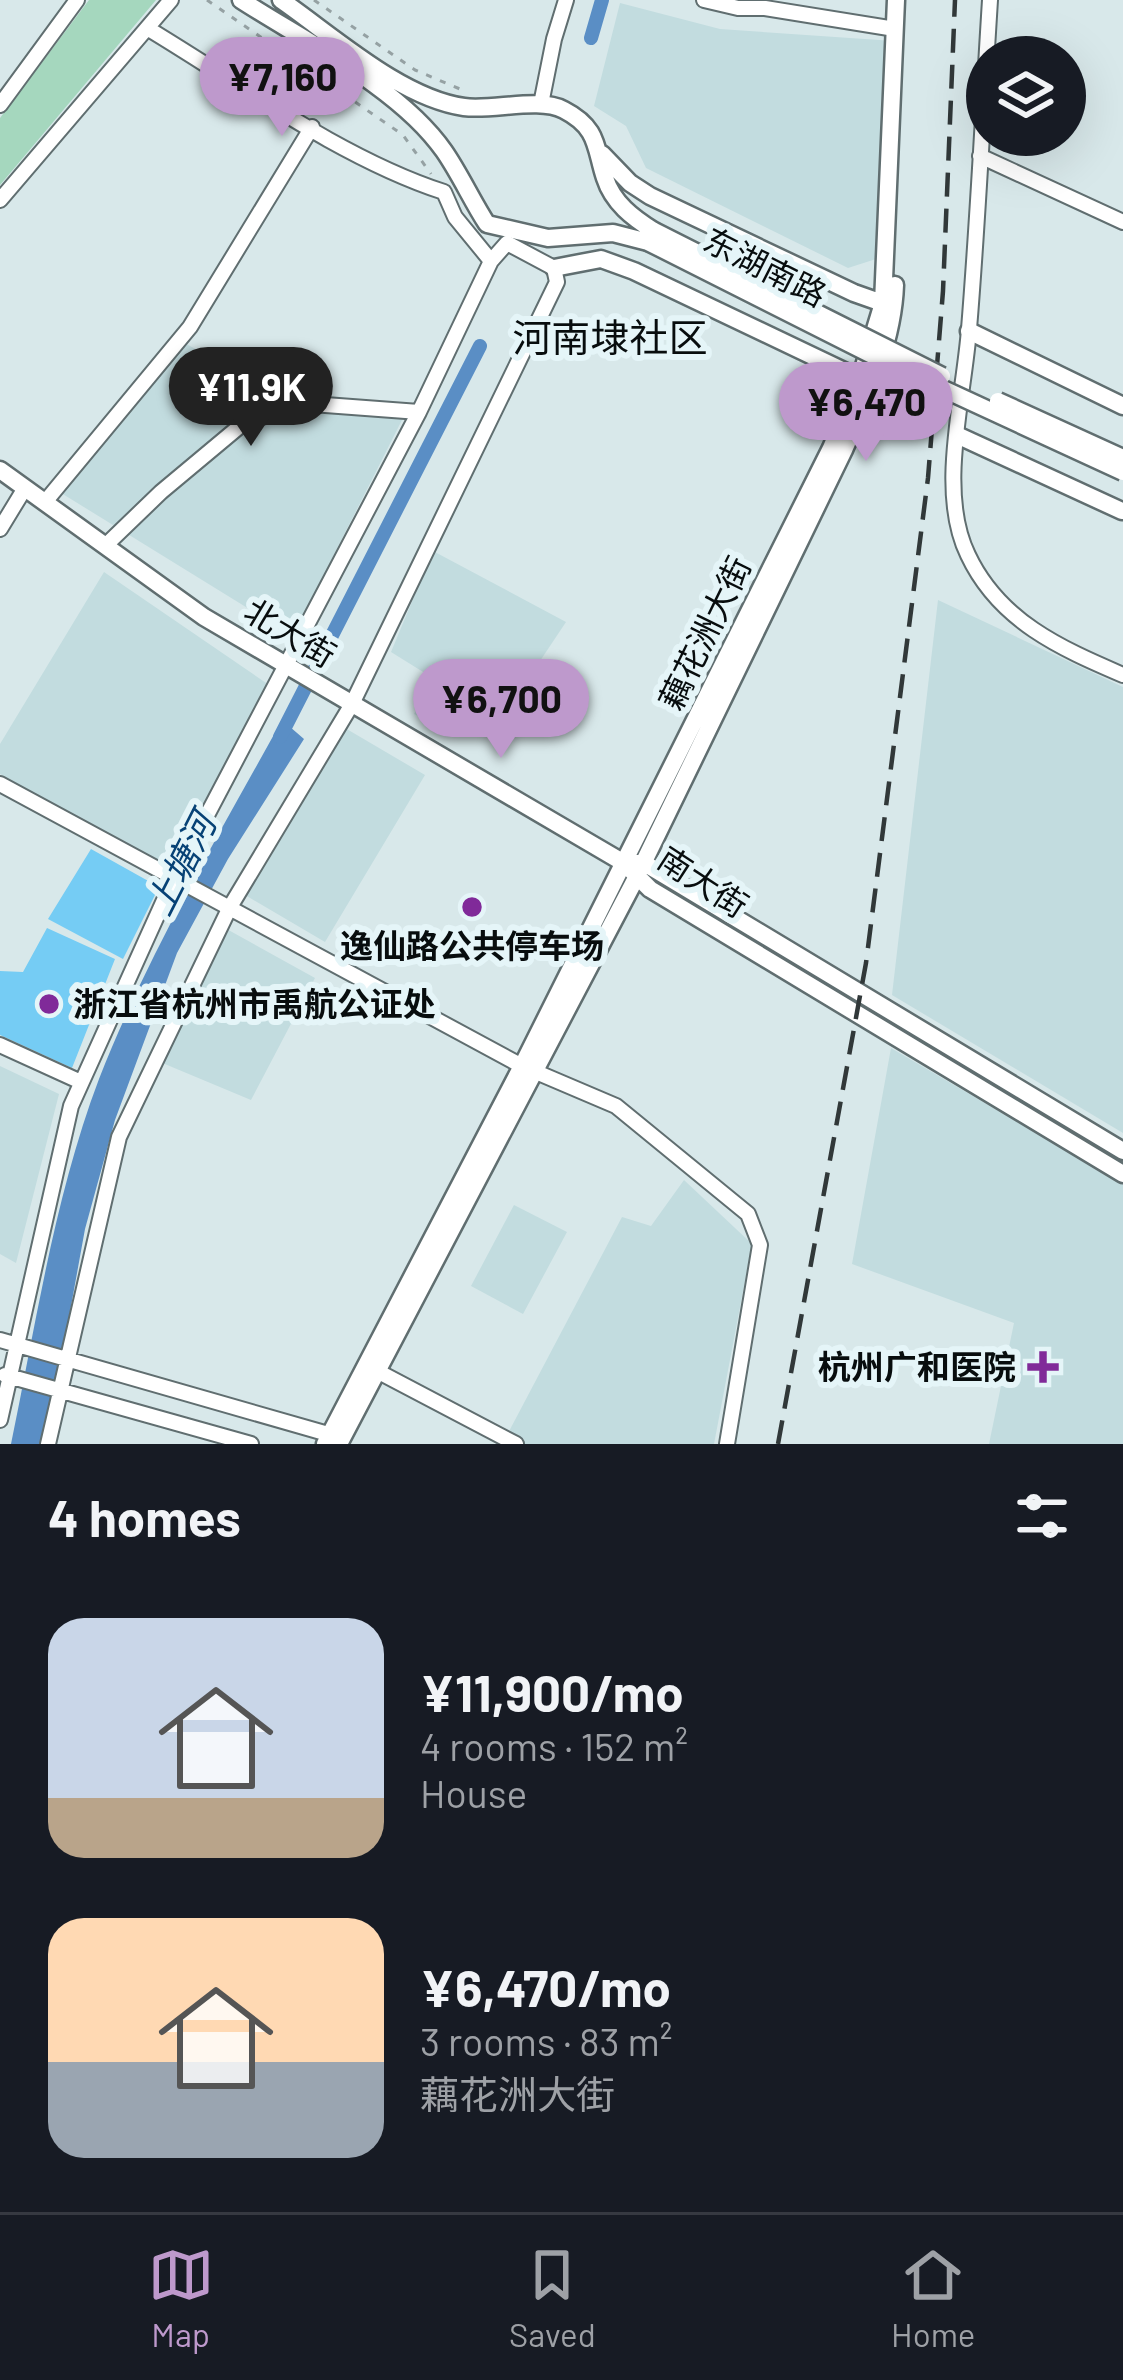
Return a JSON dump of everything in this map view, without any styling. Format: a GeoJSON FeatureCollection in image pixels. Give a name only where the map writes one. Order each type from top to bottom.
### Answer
{"type":"FeatureCollection","features":[{"type":"Feature","properties":{"kind":"main road"},"geometry":{"type":"LineString","coordinates":[[241,0],[374,86],[418,121],[443,150],[487,224],[508,237]]}},
{"type":"Feature","properties":{"kind":"main road"},"geometry":{"type":"LineString","coordinates":[[281,0],[421,94],[461,106],[508,109],[541,104],[565,110],[592,134],[602,154],[630,183],[650,196],[889,305]]}},
{"type":"Feature","properties":{"kind":"main road","name":"藕花洲大街"},"geometry":{"type":"LineString","coordinates":[[889,305],[896,0]]}},
{"type":"Feature","properties":{"kind":"main road","name":"藕花洲大街"},"geometry":{"type":"LineString","coordinates":[[334,1440],[635,868],[867,382],[889,305],[906,0]]}},
{"type":"Feature","properties":{"kind":"main road","name":"东湖南路"},"geometry":{"type":"LineString","coordinates":[[602,154],[604,178],[630,216],[651,236],[900,369],[1123,472]]}},
{"type":"Feature","properties":{"kind":"main road","name":"东湖南路"},"geometry":{"type":"LineString","coordinates":[[508,237],[613,232],[651,236],[1123,458]]}},
{"type":"Feature","properties":{"kind":"main road"},"geometry":{"type":"LineString","coordinates":[[555,275],[601,259],[867,382]]}},
{"type":"Feature","properties":{"kind":"main road"},"geometry":{"type":"LineString","coordinates":[[969,331],[1123,406]]}},
{"type":"Feature","properties":{"kind":"main road"},"geometry":{"type":"LineString","coordinates":[[958,436],[1122,511]]}},
{"type":"Feature","properties":{"kind":"main road","name":"北大街"},"geometry":{"type":"LineString","coordinates":[[0,470],[204,617],[635,868]]}},
{"type":"Feature","properties":{"kind":"main road","name":"南大街"},"geometry":{"type":"LineString","coordinates":[[635,868],[1123,1151]]}},
{"type":"Feature","properties":{"kind":"main road","name":"南大街"},"geometry":{"type":"LineString","coordinates":[[635,868],[1123,1174]]}},
{"type":"Feature","properties":{"kind":"main road","name":"藕花洲大街"},"geometry":{"type":"LineString","coordinates":[[334,1440],[377,1371],[527,1068]]}},
{"type":"Feature","properties":{"kind":"street"},"geometry":{"type":"LineString","coordinates":[[0,105],[77,0]]}},
{"type":"Feature","properties":{"kind":"street"},"geometry":{"type":"LineString","coordinates":[[0,200],[171,0]]}},
{"type":"Feature","properties":{"kind":"street"},"geometry":{"type":"LineString","coordinates":[[541,104],[566,0]]}},
{"type":"Feature","properties":{"kind":"street"},"geometry":{"type":"LineString","coordinates":[[704,0],[895,28]]}},
{"type":"Feature","properties":{"kind":"street"},"geometry":{"type":"LineString","coordinates":[[988,36],[990,0]]}},
{"type":"Feature","properties":{"kind":"street"},"geometry":{"type":"LineString","coordinates":[[147,28],[312,128],[411,182],[444,192],[455,217],[491,261]]}},
{"type":"Feature","properties":{"kind":"street"},"geometry":{"type":"LineString","coordinates":[[45,502],[190,328],[312,128]]}},
{"type":"Feature","properties":{"kind":"street"},"geometry":{"type":"LineString","coordinates":[[1123,222],[980,156],[953,482],[955,521],[968,556],[993,596],[1053,645],[1123,675]]}},
{"type":"Feature","properties":{"kind":"street"},"geometry":{"type":"LineString","coordinates":[[0,1420],[5,1375],[71,1106],[81,1082],[175,876],[419,412],[491,261],[508,237],[555,275],[352,704],[230,907],[119,1137],[48,1444]]}},
{"type":"Feature","properties":{"kind":"street"},"geometry":{"type":"LineString","coordinates":[[105,546],[246,421],[312,404],[419,412]]}},
{"type":"Feature","properties":{"kind":"street"},"geometry":{"type":"LineString","coordinates":[[0,530],[25,488]]}},
{"type":"Feature","properties":{"kind":"street"},"geometry":{"type":"LineString","coordinates":[[0,784],[527,1068],[616,1106],[748,1214],[760,1245],[727,1444]]}},
{"type":"Feature","properties":{"kind":"street"},"geometry":{"type":"LineString","coordinates":[[0,1045],[81,1082]]}},
{"type":"Feature","properties":{"kind":"street"},"geometry":{"type":"LineString","coordinates":[[13,1344],[334,1440]]}},
{"type":"Feature","properties":{"kind":"street"},"geometry":{"type":"LineString","coordinates":[[377,1371],[516,1444]]}},
{"type":"Feature","properties":{"kind":"street"},"geometry":{"type":"LineString","coordinates":[[5,1375],[251,1444]]}},
{"type":"Feature","properties":{"kind":"path"},"geometry":{"type":"LineString","coordinates":[[206,0],[403,135],[444,192]]}},
{"type":"Feature","properties":{"kind":"path"},"geometry":{"type":"LineString","coordinates":[[314,0],[415,70],[471,93]]}},
{"type":"Feature","properties":{"kind":"shaded area"},"geometry":{"type":"Polygon","coordinates":[[[620,3],[720,29],[894,41],[876,259],[848,268],[646,168],[626,126],[594,106],[620,3]]]}},
{"type":"Feature","properties":{"kind":"shaded area"},"geometry":{"type":"Polygon","coordinates":[[[177,339],[214,359],[235,384],[298,403],[406,412],[293,636],[53,488],[177,339]]]}},
{"type":"Feature","properties":{"kind":"shaded area"},"geometry":{"type":"Polygon","coordinates":[[[433,551],[566,622],[528,679],[501,666],[457,735],[414,714],[436,680],[391,652],[433,551]]]}},
{"type":"Feature","properties":{"kind":"shaded area"},"geometry":{"type":"Polygon","coordinates":[[[104,572],[269,685],[169,870],[0,774],[0,744],[104,572]]]}},
{"type":"Feature","properties":{"kind":"shaded area"},"geometry":{"type":"Polygon","coordinates":[[[938,600],[1123,687],[1123,1133],[892,995],[938,600]]]}},
{"type":"Feature","properties":{"kind":"shaded area"},"geometry":{"type":"Polygon","coordinates":[[[345,728],[425,775],[325,942],[245,895],[345,728]]]}},
{"type":"Feature","properties":{"kind":"shaded area"},"geometry":{"type":"Polygon","coordinates":[[[223,927],[315,978],[251,1100],[160,1062],[223,927]]]}},
{"type":"Feature","properties":{"kind":"shaded area"},"geometry":{"type":"Polygon","coordinates":[[[891,1048],[1123,1184],[1123,1444],[989,1444],[1014,1323],[852,1264],[891,1048]]]}},
{"type":"Feature","properties":{"kind":"shaded area"},"geometry":{"type":"Polygon","coordinates":[[[0,1066],[59,1094],[16,1263],[0,1254],[0,1066]]]}},
{"type":"Feature","properties":{"kind":"shaded area"},"geometry":{"type":"Polygon","coordinates":[[[684,1180],[752,1244],[714,1444],[519,1444],[506,1437],[622,1217],[651,1226],[684,1180]]]}},
{"type":"Feature","properties":{"kind":"shaded area"},"geometry":{"type":"Polygon","coordinates":[[[514,1205],[567,1232],[523,1314],[471,1286],[514,1205]]]}},
{"type":"Feature","properties":{"kind":"green space"},"geometry":{"type":"Polygon","coordinates":[[[89,0],[156,0],[0,185],[0,118],[89,0]]]}},
{"type":"Feature","properties":{"kind":"water"},"geometry":{"type":"Polygon","coordinates":[[[282,720],[304,739],[228,859],[177,953],[115,1120],[85,1229],[46,1444],[11,1444],[58,1214],[99,1079],[161,942],[282,720]]]}},
{"type":"Feature","properties":{"kind":"building"},"geometry":{"type":"Polygon","coordinates":[[[91,849],[159,887],[123,959],[48,919],[91,849]]]}},
{"type":"Feature","properties":{"kind":"building","name":"浙江省杭州市禹航公证处"},"geometry":{"type":"Polygon","coordinates":[[[47,928],[115,959],[72,1068],[0,1035],[0,971],[23,972],[47,928]]]}},
{"type":"Feature","properties":{"kind":"waterway","name":"上塘河"},"geometry":{"type":"LineString","coordinates":[[591,38],[602,0]]}},
{"type":"Feature","properties":{"kind":"waterway","name":"上塘河"},"geometry":{"type":"LineString","coordinates":[[280,737],[480,346]]}},
{"type":"Feature","properties":{"kind":"railway"},"geometry":{"type":"LineString","coordinates":[[778,1444],[866,963],[928,478],[943,291],[955,0]]}},
{"type":"Feature","properties":{"kind":"place","name":"逸仙路公共停车场"},"geometry":{"type":"Point","coordinates":[472,907]}},
{"type":"Feature","properties":{"kind":"place","name":"浙江省杭州市禹航公证处"},"geometry":{"type":"Point","coordinates":[49,1004]}},
{"type":"Feature","properties":{"kind":"place","name":"杭州广和医院"},"geometry":{"type":"Point","coordinates":[1043,1367]}},
{"type":"Feature","properties":{"kind":"district","name":"河南埭社区"},"geometry":{"type":"Point","coordinates":[610,338]}}]}
